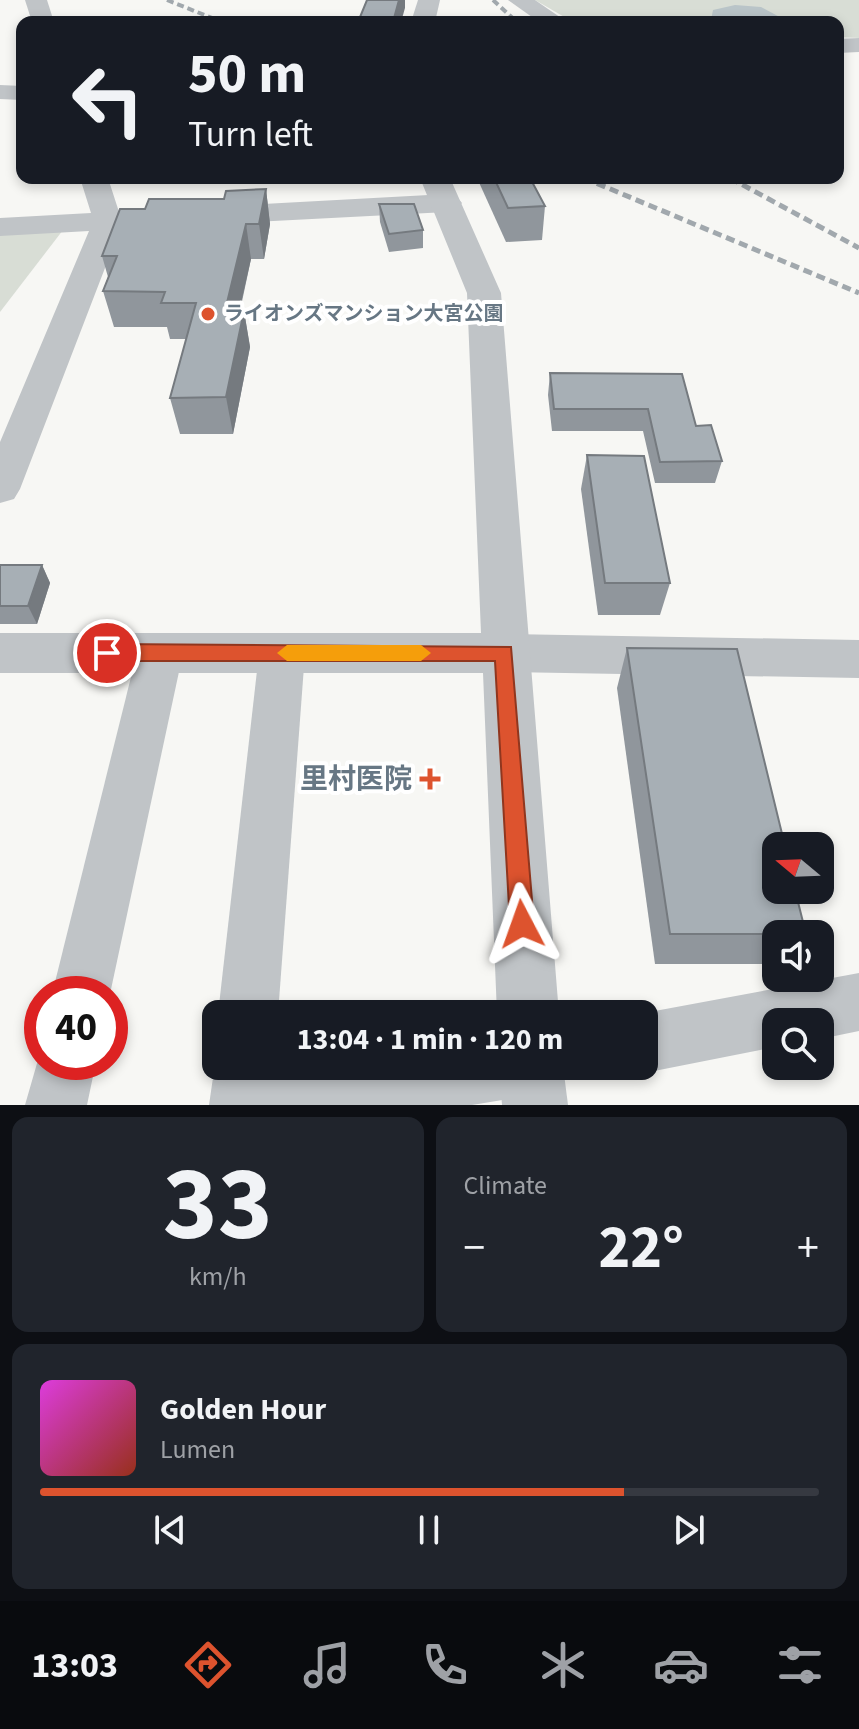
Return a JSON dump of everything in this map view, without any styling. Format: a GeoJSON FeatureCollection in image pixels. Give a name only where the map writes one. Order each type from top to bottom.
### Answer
{"type":"FeatureCollection","features":[{"type":"Feature","properties":{"kind":"street"},"geometry":{"type":"LineString","coordinates":[[519,0],[545,16]]}},
{"type":"Feature","properties":{"kind":"street"},"geometry":{"type":"LineString","coordinates":[[0,489],[108,222],[96,184]]}},
{"type":"Feature","properties":{"kind":"street"},"geometry":{"type":"LineString","coordinates":[[0,227],[108,222],[441,190],[484,293],[527,1000]]}},
{"type":"Feature","properties":{"kind":"street"},"geometry":{"type":"LineString","coordinates":[[0,653],[504,653],[859,659]]}},
{"type":"Feature","properties":{"kind":"street"},"geometry":{"type":"LineString","coordinates":[[85,976],[160,653]]}},
{"type":"Feature","properties":{"kind":"street"},"geometry":{"type":"LineString","coordinates":[[249,1000],[282,653]]}},
{"type":"Feature","properties":{"kind":"street"},"geometry":{"type":"LineString","coordinates":[[658,1040],[859,1002]]}},
{"type":"Feature","properties":{"kind":"street"},"geometry":{"type":"LineString","coordinates":[[56,1105],[62,1080]]}},
{"type":"Feature","properties":{"kind":"street"},"geometry":{"type":"LineString","coordinates":[[240,1105],[242,1080]]}},
{"type":"Feature","properties":{"kind":"street"},"geometry":{"type":"LineString","coordinates":[[289,1105],[438,1080]]}},
{"type":"Feature","properties":{"kind":"street"},"geometry":{"type":"LineString","coordinates":[[532,1080],[535,1105]]}},
{"type":"Feature","properties":{"kind":"shaded area"},"geometry":{"type":"Polygon","coordinates":[[[535,0],[859,0],[859,38],[844,37],[844,16],[563,16],[535,0]]]}},
{"type":"Feature","properties":{"kind":"shaded area"},"geometry":{"type":"Polygon","coordinates":[[[735,5],[761,7],[778,16],[712,16],[713,10],[735,5]]]}},
{"type":"Feature","properties":{"kind":"shaded area"},"geometry":{"type":"Polygon","coordinates":[[[63,230],[0,312],[0,233],[63,230]]]}},
{"type":"Feature","properties":{"kind":"building"},"geometry":{"type":"Polygon","coordinates":[[[367,0],[399,0],[395,16],[360,16],[367,0]]]}},
{"type":"Feature","properties":{"kind":"building"},"geometry":{"type":"Polygon","coordinates":[[[497,184],[533,184],[545,206],[508,208],[497,184]]]}},
{"type":"Feature","properties":{"kind":"building"},"geometry":{"type":"Polygon","coordinates":[[[266,189],[259,224],[246,224],[225,311],[244,311],[226,397],[170,398],[196,303],[161,303],[165,292],[103,291],[117,256],[102,256],[120,209],[145,209],[149,199],[224,199],[226,191],[266,189]]]}},
{"type":"Feature","properties":{"kind":"building"},"geometry":{"type":"Polygon","coordinates":[[[379,204],[414,204],[423,230],[389,234],[379,204]]]}},
{"type":"Feature","properties":{"kind":"building"},"geometry":{"type":"Polygon","coordinates":[[[550,373],[682,374],[696,426],[711,425],[722,461],[660,462],[648,409],[554,409],[550,373]]]}},
{"type":"Feature","properties":{"kind":"building"},"geometry":{"type":"Polygon","coordinates":[[[587,455],[644,456],[670,583],[605,583],[587,455]]]}},
{"type":"Feature","properties":{"kind":"building"},"geometry":{"type":"Polygon","coordinates":[[[0,565],[42,565],[28,606],[0,606],[0,565]]]}},
{"type":"Feature","properties":{"kind":"building"},"geometry":{"type":"Polygon","coordinates":[[[627,648],[737,649],[782,832],[762,832],[762,904],[798,904],[802,920],[762,920],[762,934],[670,934],[627,648]]]}},
{"type":"Feature","properties":{"kind":"railway"},"geometry":{"type":"LineString","coordinates":[[167,0],[207,16]]}},
{"type":"Feature","properties":{"kind":"railway"},"geometry":{"type":"LineString","coordinates":[[493,0],[510,16]]}},
{"type":"Feature","properties":{"kind":"railway"},"geometry":{"type":"LineString","coordinates":[[598,184],[859,293]]}},
{"type":"Feature","properties":{"kind":"railway"},"geometry":{"type":"LineString","coordinates":[[741,184],[859,248]]}},
{"type":"Feature","properties":{"kind":"slow traffic"},"geometry":{"type":"LineString","coordinates":[[287,653],[421,653]]}},
{"type":"Feature","properties":{"kind":"place","name":"ライオンズマンション大宮公園"},"geometry":{"type":"Point","coordinates":[208,314]}},
{"type":"Feature","properties":{"kind":"place","name":"里村医院"},"geometry":{"type":"Point","coordinates":[430,779]}},
{"type":"Feature","properties":{"kind":"route"},"geometry":{"type":"LineString","coordinates":[[107,653],[504,653],[522,924]]}}]}
